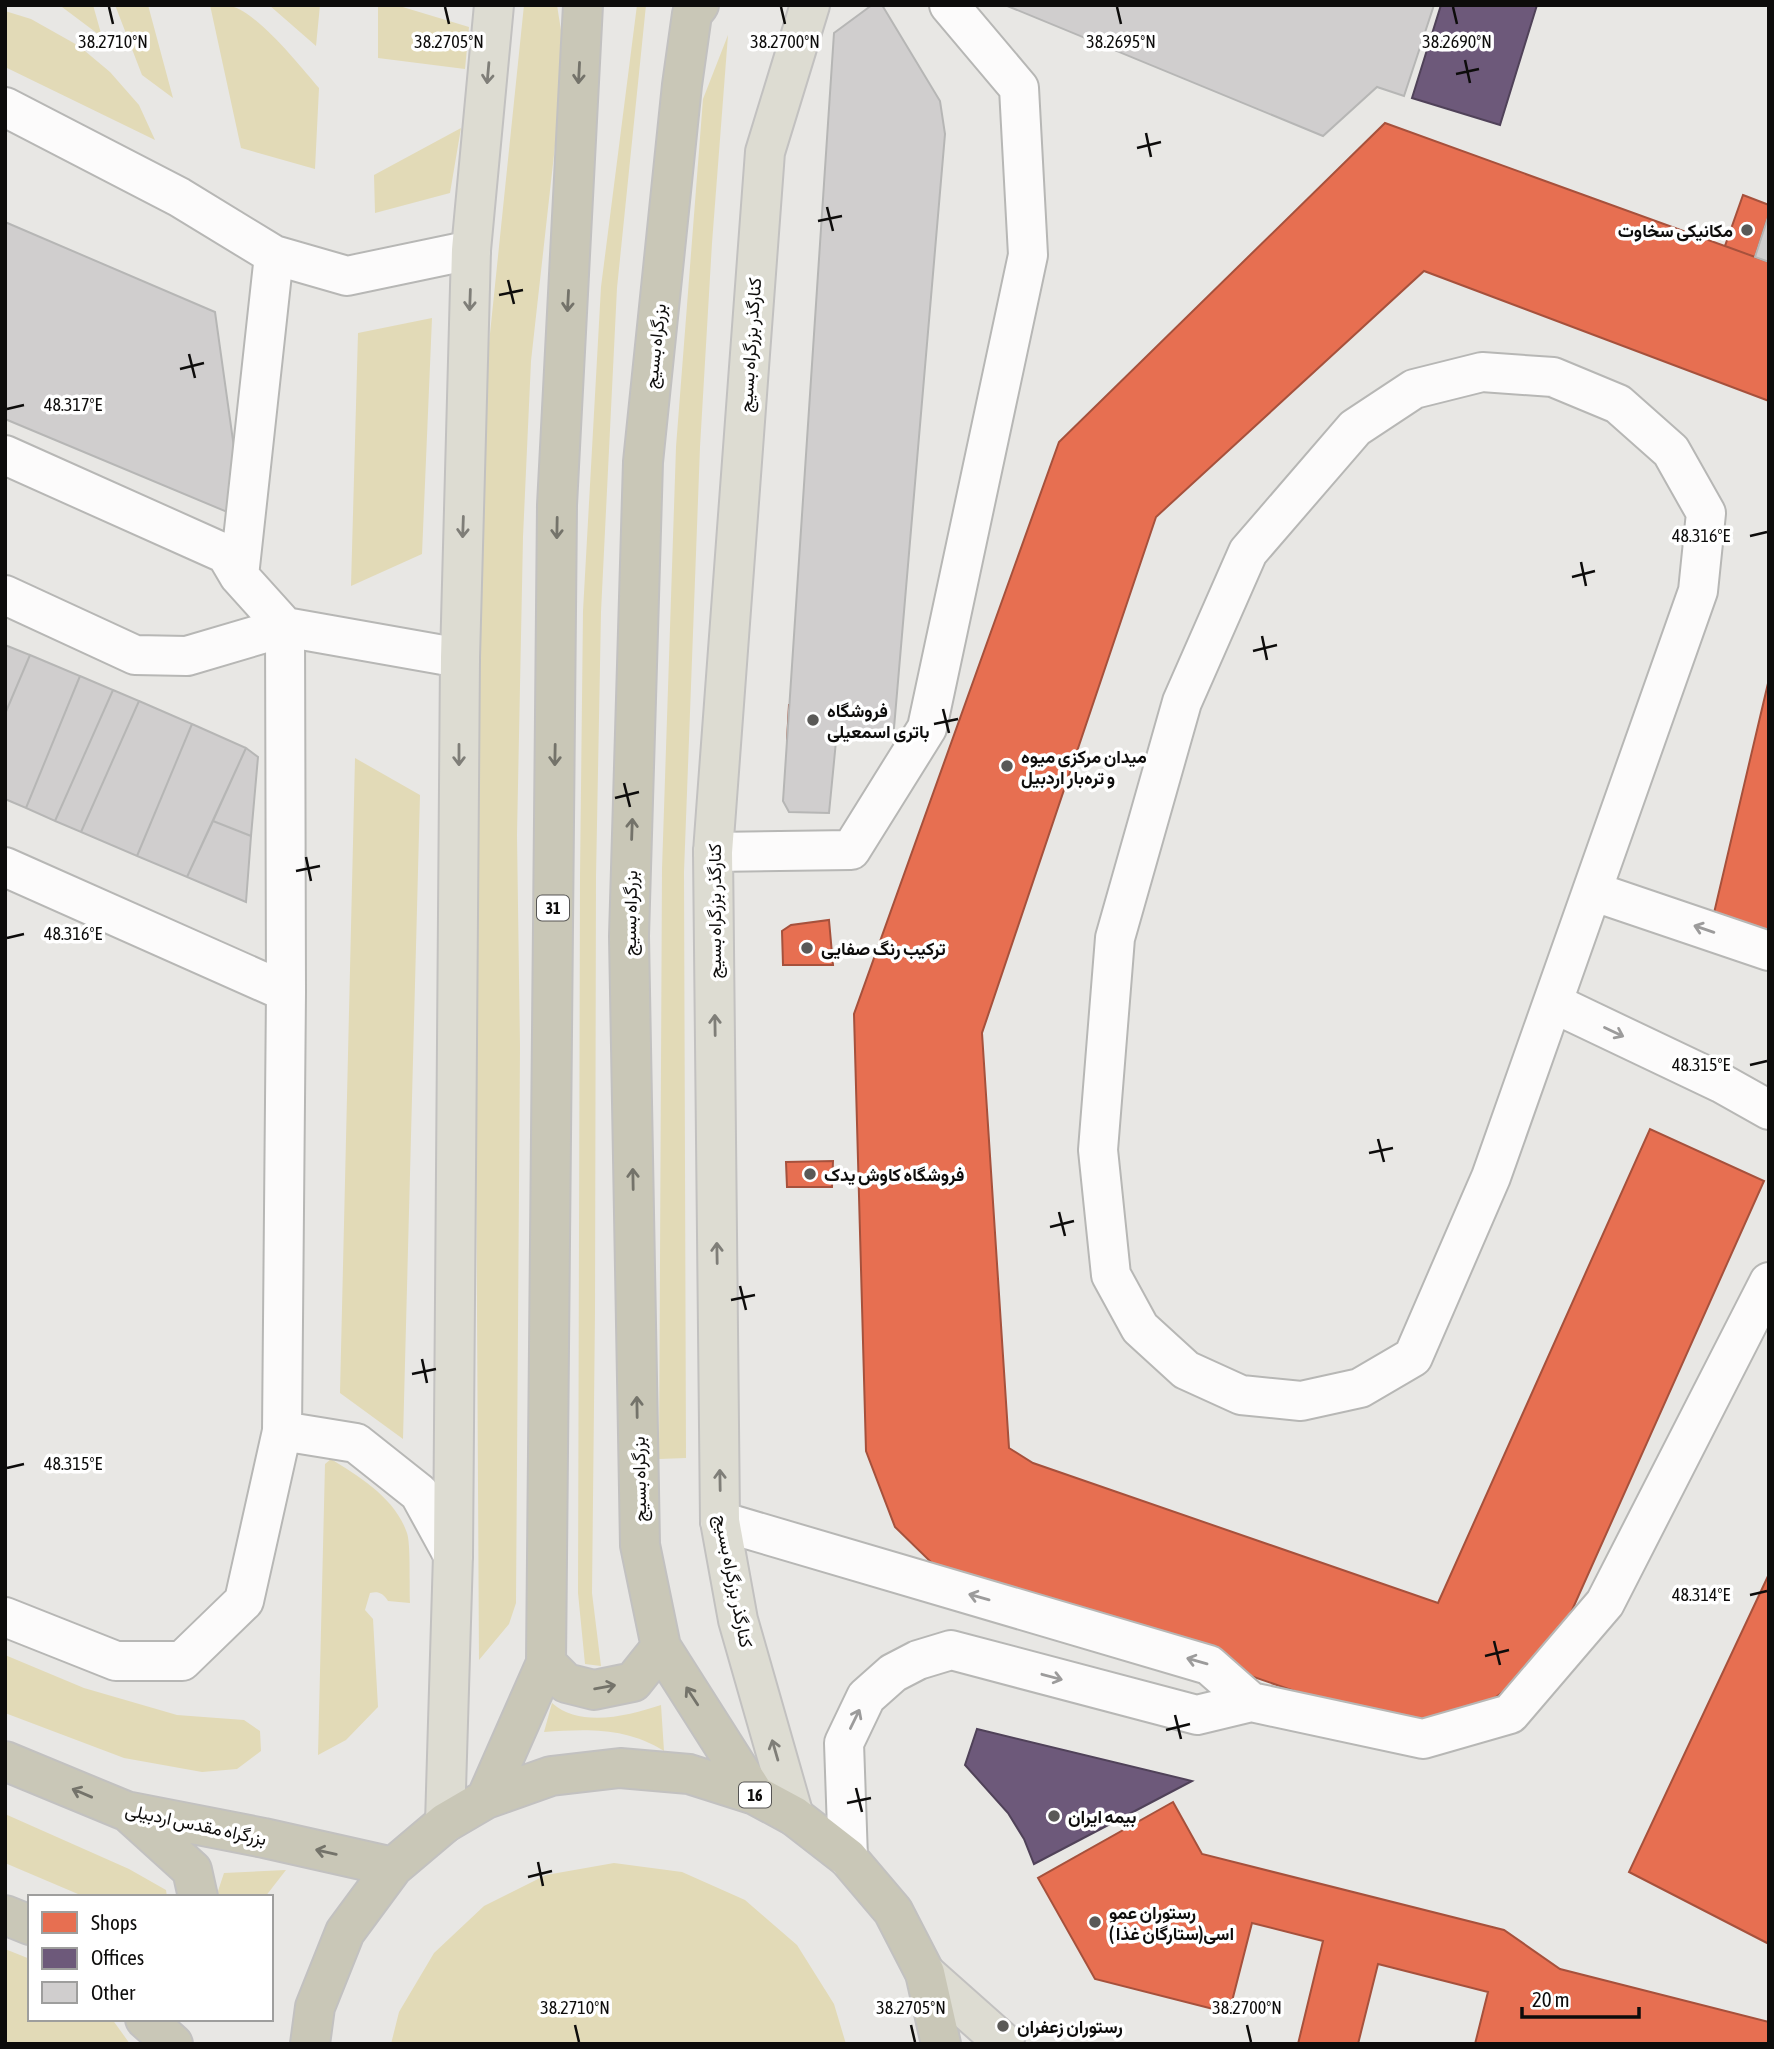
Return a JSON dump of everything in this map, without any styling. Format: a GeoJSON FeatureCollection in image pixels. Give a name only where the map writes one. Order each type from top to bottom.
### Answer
{"type":"FeatureCollection","features":[{"type":"Feature","properties":{"kind":"highway","name":"31"},"geometry":{"type":"LineString","coordinates":[[485,1799],[546,1662],[558,505],[583,5]]}},
{"type":"Feature","properties":{"kind":"highway","name":"بزرگراه بسیج"},"geometry":{"type":"LineString","coordinates":[[693,8],[682,85],[643,462],[629,936],[640,1545],[661,1647],[755,1795]]}},
{"type":"Feature","properties":{"kind":"highway"},"geometry":{"type":"LineString","coordinates":[[546,1662],[566,1683],[594,1690],[633,1682],[661,1647]]}},
{"type":"Feature","properties":{"kind":"highway","name":"بزرگراه مقدس اردبیلی"},"geometry":{"type":"LineString","coordinates":[[5,1761],[126,1811],[393,1867]]}},
{"type":"Feature","properties":{"kind":"highway","name":"16"},"geometry":{"type":"LineString","coordinates":[[310,2044],[315,2007],[345,1932],[393,1867],[445,1823],[485,1799],[551,1776],[620,1768],[689,1774],[755,1795],[793,1816],[848,1858],[893,1911],[925,1973],[942,2044]]}},
{"type":"Feature","properties":{"kind":"highway"},"geometry":{"type":"LineString","coordinates":[[126,1811],[192,1870],[198,1895]]}},
{"type":"Feature","properties":{"kind":"highway"},"geometry":{"type":"LineString","coordinates":[[5,1915],[28,1924]]}},
{"type":"Feature","properties":{"kind":"highway"},"geometry":{"type":"LineString","coordinates":[[147,2021],[173,2044]]}},
{"type":"Feature","properties":{"kind":"main road"},"geometry":{"type":"LineString","coordinates":[[445,1823],[453,1555],[460,658],[471,250],[494,5]]}},
{"type":"Feature","properties":{"kind":"main road","name":"کنارگذر بزرگراه بسیج"},"geometry":{"type":"LineString","coordinates":[[793,1816],[738,1620],[720,1521],[713,852],[765,152],[810,5]]}},
{"type":"Feature","properties":{"kind":"main road"},"geometry":{"type":"LineString","coordinates":[[925,1973],[1006,2044]]}},
{"type":"Feature","properties":{"kind":"street"},"geometry":{"type":"LineString","coordinates":[[713,852],[851,850],[927,728],[1028,255],[1019,88],[949,5]]}},
{"type":"Feature","properties":{"kind":"street"},"geometry":{"type":"LineString","coordinates":[[5,107],[180,197],[274,255],[347,276],[471,250]]}},
{"type":"Feature","properties":{"kind":"street"},"geometry":{"type":"LineString","coordinates":[[239,576],[274,255]]}},
{"type":"Feature","properties":{"kind":"street"},"geometry":{"type":"LineString","coordinates":[[1482,372],[1553,377],[1618,404],[1671,451],[1706,513],[1698,591],[1592,891],[1491,1177],[1413,1357],[1360,1388],[1301,1401],[1241,1395],[1186,1370],[1140,1328],[1111,1275],[1098,1150],[1115,937],[1182,702],[1248,552],[1355,428],[1414,389],[1482,372]]}},
{"type":"Feature","properties":{"kind":"street"},"geometry":{"type":"LineString","coordinates":[[5,455],[226,554],[239,576],[285,627],[286,992],[282,1431],[244,1601],[182,1661],[116,1661],[5,1617]]}},
{"type":"Feature","properties":{"kind":"street"},"geometry":{"type":"LineString","coordinates":[[5,594],[135,654],[187,656],[285,627],[460,658]]}},
{"type":"Feature","properties":{"kind":"street"},"geometry":{"type":"LineString","coordinates":[[5,867],[286,992]]}},
{"type":"Feature","properties":{"kind":"street"},"geometry":{"type":"LineString","coordinates":[[1592,891],[1769,951]]}},
{"type":"Feature","properties":{"kind":"street"},"geometry":{"type":"LineString","coordinates":[[1553,1003],[1721,1083],[1769,1110]]}},
{"type":"Feature","properties":{"kind":"street"},"geometry":{"type":"LineString","coordinates":[[848,1858],[844,1742],[866,1697],[893,1674],[918,1660],[951,1650],[1197,1714],[1251,1702],[1423,1739],[1510,1714],[1605,1603],[1769,1282]]}},
{"type":"Feature","properties":{"kind":"street"},"geometry":{"type":"LineString","coordinates":[[282,1431],[356,1443],[419,1493],[453,1555]]}},
{"type":"Feature","properties":{"kind":"street"},"geometry":{"type":"LineString","coordinates":[[720,1521],[1209,1665],[1251,1702]]}},
{"type":"Feature","properties":{"kind":"shaded area"},"geometry":{"type":"Polygon","coordinates":[[[60,5],[93,5],[102,37],[62,7],[60,5]]]}},
{"type":"Feature","properties":{"kind":"shaded area"},"geometry":{"type":"Polygon","coordinates":[[[115,5],[148,5],[173,98],[142,75],[115,5]]]}},
{"type":"Feature","properties":{"kind":"shaded area"},"geometry":{"type":"Polygon","coordinates":[[[210,5],[231,6],[253,19],[278,41],[319,88],[315,169],[241,148],[210,5]]]}},
{"type":"Feature","properties":{"kind":"shaded area"},"geometry":{"type":"Polygon","coordinates":[[[269,5],[320,5],[316,46],[269,5]]]}},
{"type":"Feature","properties":{"kind":"shaded area"},"geometry":{"type":"Polygon","coordinates":[[[378,5],[396,5],[469,27],[465,69],[378,58],[378,5]]]}},
{"type":"Feature","properties":{"kind":"shaded area"},"geometry":{"type":"Polygon","coordinates":[[[524,5],[557,5],[565,56],[531,361],[523,537],[517,835],[520,1047],[516,1603],[509,1624],[479,1660],[474,790],[477,535],[488,353],[524,5]]]}},
{"type":"Feature","properties":{"kind":"shaded area"},"geometry":{"type":"Polygon","coordinates":[[[637,5],[646,5],[617,288],[601,612],[596,877],[592,1593],[601,1666],[585,1664],[578,1593],[583,611],[601,287],[637,5]]]}},
{"type":"Feature","properties":{"kind":"shaded area"},"geometry":{"type":"Polygon","coordinates":[[[5,11],[31,19],[79,46],[110,72],[139,105],[155,140],[5,67],[5,11]]]}},
{"type":"Feature","properties":{"kind":"shaded area"},"geometry":{"type":"Polygon","coordinates":[[[728,35],[700,447],[684,872],[686,1458],[659,1459],[662,869],[676,447],[703,99],[728,35]]]}},
{"type":"Feature","properties":{"kind":"shaded area"},"geometry":{"type":"Polygon","coordinates":[[[461,128],[450,193],[375,213],[374,175],[461,128]]]}},
{"type":"Feature","properties":{"kind":"shaded area"},"geometry":{"type":"Polygon","coordinates":[[[432,318],[422,554],[351,586],[358,333],[432,318]]]}},
{"type":"Feature","properties":{"kind":"shaded area"},"geometry":{"type":"Polygon","coordinates":[[[355,758],[420,795],[403,1439],[340,1393],[355,758]]]}},
{"type":"Feature","properties":{"kind":"shaded area"},"geometry":{"type":"Polygon","coordinates":[[[331,1459],[375,1490],[394,1509],[401,1521],[408,1539],[410,1603],[388,1601],[380,1593],[370,1593],[365,1610],[373,1619],[378,1707],[346,1740],[318,1755],[325,1464],[331,1459]]]}},
{"type":"Feature","properties":{"kind":"shaded area"},"geometry":{"type":"Polygon","coordinates":[[[5,1655],[84,1688],[177,1715],[244,1720],[260,1731],[261,1751],[237,1769],[202,1772],[124,1758],[5,1713],[5,1655]]]}},
{"type":"Feature","properties":{"kind":"shaded area"},"geometry":{"type":"Polygon","coordinates":[[[552,1703],[563,1711],[590,1718],[619,1716],[661,1705],[664,1751],[635,1737],[606,1731],[544,1732],[552,1703]]]}},
{"type":"Feature","properties":{"kind":"shaded area"},"geometry":{"type":"Polygon","coordinates":[[[5,1814],[129,1869],[166,1890],[167,1895],[80,1895],[5,1863],[5,1814]]]}},
{"type":"Feature","properties":{"kind":"shaded area"},"geometry":{"type":"Polygon","coordinates":[[[614,1863],[682,1872],[745,1900],[797,1945],[834,2004],[846,2044],[391,2044],[399,2012],[434,1953],[484,1906],[546,1875],[614,1863]]]}},
{"type":"Feature","properties":{"kind":"shaded area"},"geometry":{"type":"Polygon","coordinates":[[[286,1870],[267,1895],[217,1895],[224,1873],[286,1870]]]}},
{"type":"Feature","properties":{"kind":"shaded area"},"geometry":{"type":"Polygon","coordinates":[[[5,1949],[28,1958],[28,2021],[113,2021],[130,2044],[5,2044],[5,1949]]]}},
{"type":"Feature","properties":{"kind":"building: Shops","name":"میدان مرکزی میوه و تره‌بار اردبیل"},"geometry":{"type":"Polygon","coordinates":[[[1385,123],[1769,262],[1769,401],[1424,271],[1156,517],[982,1033],[1009,1448],[1033,1463],[1438,1603],[1650,1129],[1764,1181],[1552,1655],[1452,1730],[1396,1726],[937,1568],[895,1527],[866,1451],[854,1014],[1059,442],[1385,123]]]}},
{"type":"Feature","properties":{"kind":"building: Shops","name":"مکانیکی سخاوت"},"geometry":{"type":"Polygon","coordinates":[[[1743,195],[1769,205],[1769,214],[1755,257],[1725,246],[1743,195]]]}},
{"type":"Feature","properties":{"kind":"building: Shops"},"geometry":{"type":"Polygon","coordinates":[[[1769,679],[1769,946],[1710,930],[1769,679]]]}},
{"type":"Feature","properties":{"kind":"building: Shops","name":"فروشگاه باتری اسمعیلی"},"geometry":{"type":"Polygon","coordinates":[[[789,705],[839,709],[835,744],[787,741],[789,705]]]}},
{"type":"Feature","properties":{"kind":"building: Shops","name":"ترکیب رنگ صفایی"},"geometry":{"type":"Polygon","coordinates":[[[829,920],[833,965],[783,965],[782,931],[791,925],[829,920]]]}},
{"type":"Feature","properties":{"kind":"building: Shops","name":"فروشگاه کاوش یدک"},"geometry":{"type":"Polygon","coordinates":[[[833,1161],[832,1187],[787,1187],[786,1162],[833,1161]]]}},
{"type":"Feature","properties":{"kind":"building: Shops"},"geometry":{"type":"Polygon","coordinates":[[[1769,1574],[1769,1944],[1629,1872],[1769,1574]]]}},
{"type":"Feature","properties":{"kind":"building: Shops"},"geometry":{"type":"Polygon","coordinates":[[[1173,1802],[1202,1854],[1504,1930],[1560,1969],[1769,2022],[1769,2044],[1475,2044],[1488,1992],[1378,1964],[1358,2044],[1298,2044],[1323,1941],[1252,1923],[1229,2013],[1095,1979],[1038,1878],[1173,1802]]]}},
{"type":"Feature","properties":{"kind":"building: Offices"},"geometry":{"type":"Polygon","coordinates":[[[1441,5],[1537,5],[1500,125],[1412,98],[1441,5]]]}},
{"type":"Feature","properties":{"kind":"building: Offices"},"geometry":{"type":"Polygon","coordinates":[[[977,1729],[1192,1781],[1034,1864],[1024,1839],[1008,1813],[965,1765],[977,1729]]]}},
{"type":"Feature","properties":{"kind":"building: Other"},"geometry":{"type":"Polygon","coordinates":[[[872,5],[882,5],[940,101],[945,134],[894,728],[879,734],[837,731],[829,813],[789,812],[783,801],[834,33],[872,5]]]}},
{"type":"Feature","properties":{"kind":"building: Other"},"geometry":{"type":"Polygon","coordinates":[[[1005,5],[1434,5],[1404,96],[1377,87],[1323,136],[1005,5]]]}},
{"type":"Feature","properties":{"kind":"building: Other"},"geometry":{"type":"Polygon","coordinates":[[[1769,214],[1769,262],[1755,257],[1769,214]]]}},
{"type":"Feature","properties":{"kind":"building: Other"},"geometry":{"type":"Polygon","coordinates":[[[5,222],[215,312],[244,519],[5,419],[5,222]]]}},
{"type":"Feature","properties":{"kind":"building: Other"},"geometry":{"type":"Polygon","coordinates":[[[5,645],[30,655],[5,714],[5,645]]]}},
{"type":"Feature","properties":{"kind":"building: Other"},"geometry":{"type":"Polygon","coordinates":[[[30,655],[80,676],[26,808],[5,799],[5,714],[30,655]]]}},
{"type":"Feature","properties":{"kind":"building: Other"},"geometry":{"type":"Polygon","coordinates":[[[80,676],[113,690],[55,821],[26,808],[80,676]]]}},
{"type":"Feature","properties":{"kind":"building: Other"},"geometry":{"type":"Polygon","coordinates":[[[113,690],[139,701],[81,832],[55,821],[113,690]]]}},
{"type":"Feature","properties":{"kind":"building: Other"},"geometry":{"type":"Polygon","coordinates":[[[139,701],[192,724],[137,856],[81,832],[139,701]]]}},
{"type":"Feature","properties":{"kind":"building: Other"},"geometry":{"type":"Polygon","coordinates":[[[192,724],[246,748],[187,877],[137,856],[192,724]]]}},
{"type":"Feature","properties":{"kind":"building: Other"},"geometry":{"type":"Polygon","coordinates":[[[246,748],[258,757],[251,836],[213,821],[246,748]]]}},
{"type":"Feature","properties":{"kind":"building: Other"},"geometry":{"type":"Polygon","coordinates":[[[213,821],[251,836],[246,902],[187,877],[213,821]]]}},
{"type":"Feature","properties":{"kind":"place","name":"مکانیکی سخاوت"},"geometry":{"type":"Point","coordinates":[1747,230]}},
{"type":"Feature","properties":{"kind":"place","name":"فروشگاه باتری اسمعیلی"},"geometry":{"type":"Point","coordinates":[813,720]}},
{"type":"Feature","properties":{"kind":"place","name":"میدان مرکزی میوه و تره‌بار اردبیل"},"geometry":{"type":"Point","coordinates":[1007,766]}},
{"type":"Feature","properties":{"kind":"place","name":"ترکیب رنگ صفایی"},"geometry":{"type":"Point","coordinates":[807,948]}},
{"type":"Feature","properties":{"kind":"place","name":"فروشگاه کاوش یدک"},"geometry":{"type":"Point","coordinates":[810,1174]}},
{"type":"Feature","properties":{"kind":"place","name":"بیمه ایران"},"geometry":{"type":"Point","coordinates":[1054,1816]}},
{"type":"Feature","properties":{"kind":"place","name":"رستوران عمو اسی(ستارگان غذا )"},"geometry":{"type":"Point","coordinates":[1095,1922]}},
{"type":"Feature","properties":{"kind":"place","name":"رستوران زعفران"},"geometry":{"type":"Point","coordinates":[1003,2026]}}]}
